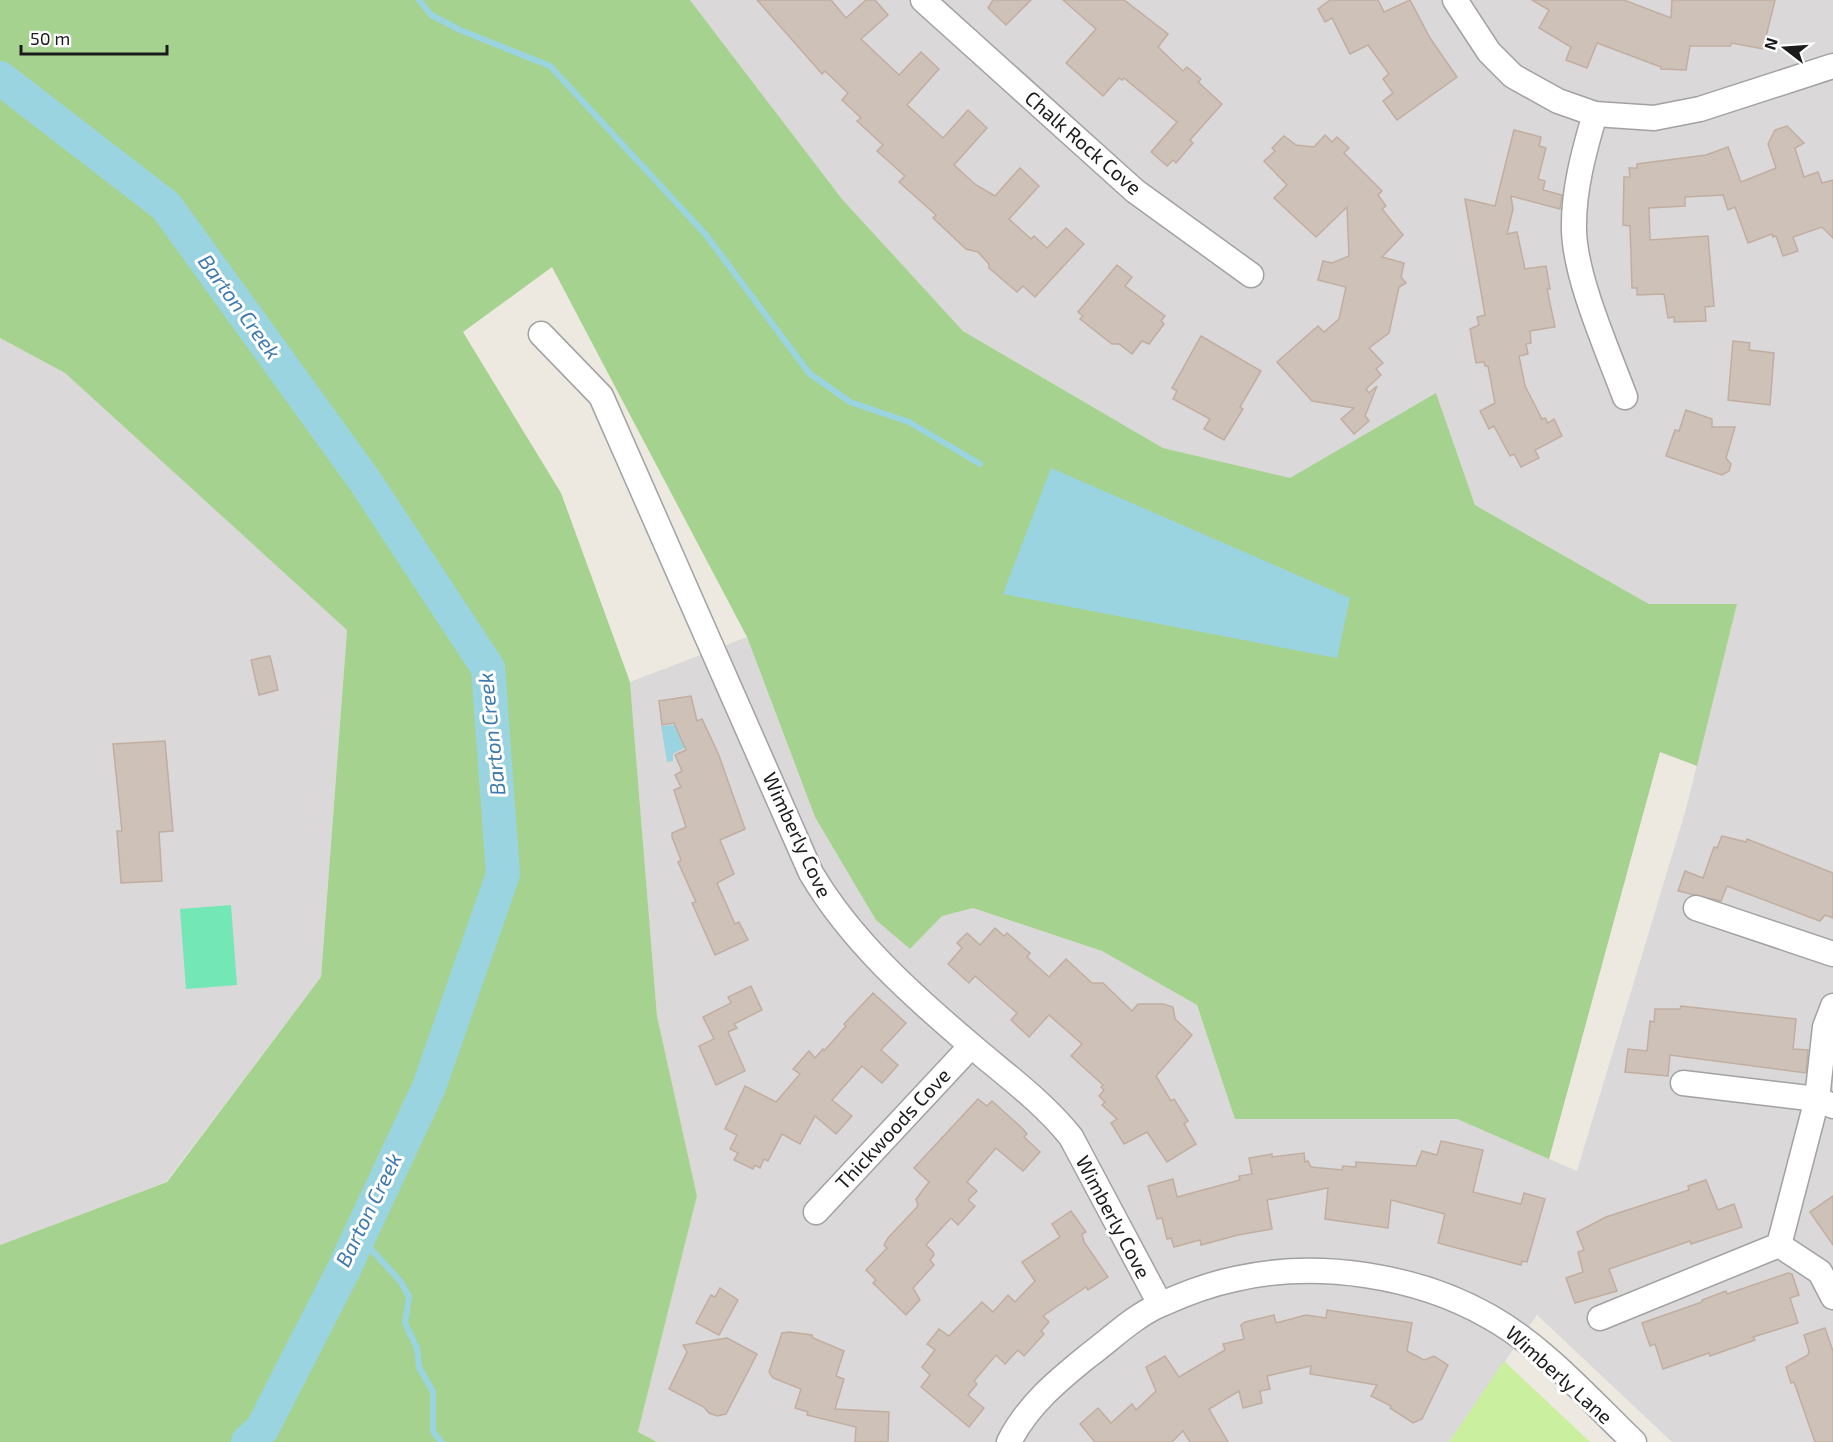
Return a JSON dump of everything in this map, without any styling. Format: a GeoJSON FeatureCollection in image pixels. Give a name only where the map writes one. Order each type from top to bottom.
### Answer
{"type":"FeatureCollection","features":[{"type":"Feature","properties":{"kind":"street","name":"Chalk Rock Cove"},"geometry":{"type":"LineString","coordinates":[[923,0],[1135,191],[1251,275]]}},
{"type":"Feature","properties":{"kind":"street"},"geometry":{"type":"LineString","coordinates":[[1455,0],[1489,52],[1513,76],[1558,101],[1595,114],[1654,118],[1700,110],[1833,66]]}},
{"type":"Feature","properties":{"kind":"street"},"geometry":{"type":"LineString","coordinates":[[1595,114],[1579,179],[1574,231],[1585,287],[1625,397]]}},
{"type":"Feature","properties":{"kind":"street","name":"Wimberly Cove"},"geometry":{"type":"LineString","coordinates":[[541,334],[601,396],[811,873],[829,904],[867,950],[971,1046],[1053,1114],[1071,1137],[1160,1304]]}},
{"type":"Feature","properties":{"kind":"street"},"geometry":{"type":"LineString","coordinates":[[1696,908],[1833,954]]}},
{"type":"Feature","properties":{"kind":"street"},"geometry":{"type":"LineString","coordinates":[[1600,1318],[1779,1245],[1825,1102],[1825,1027],[1833,1006]]}},
{"type":"Feature","properties":{"kind":"street","name":"Thickwoods Cove"},"geometry":{"type":"LineString","coordinates":[[816,1212],[971,1046]]}},
{"type":"Feature","properties":{"kind":"street"},"geometry":{"type":"LineString","coordinates":[[1683,1083],[1825,1102]]}},
{"type":"Feature","properties":{"kind":"street"},"geometry":{"type":"LineString","coordinates":[[1779,1245],[1820,1272],[1833,1297]]}},
{"type":"Feature","properties":{"kind":"street","name":"Wimberly Lane"},"geometry":{"type":"LineString","coordinates":[[1008,1442],[1047,1389],[1120,1331],[1160,1304],[1235,1279],[1302,1271],[1368,1276],[1440,1293],[1489,1316],[1516,1332],[1634,1442]]}},
{"type":"Feature","properties":{"kind":"shaded area"},"geometry":{"type":"Polygon","coordinates":[[[690,0],[1833,0],[1833,1442],[1672,1442],[1537,1315],[1449,1442],[657,1442],[638,1432],[697,1196],[657,1016],[630,682],[747,637],[815,817],[910,949],[942,916],[973,908],[1102,951],[1197,1005],[1236,1119],[1457,1119],[1577,1171],[1686,809],[1737,604],[1649,604],[1475,505],[1436,394],[1290,479],[1163,448],[963,331],[842,199],[690,0]]]}},
{"type":"Feature","properties":{"kind":"shaded area"},"geometry":{"type":"Polygon","coordinates":[[[0,338],[65,373],[347,629],[321,977],[166,1182],[0,1245],[0,338]]]}},
{"type":"Feature","properties":{"kind":"green space"},"geometry":{"type":"Polygon","coordinates":[[[0,0],[690,0],[842,199],[963,331],[1163,448],[1290,478],[1436,393],[1475,505],[1649,604],[1737,604],[1697,766],[1660,752],[1549,1159],[1457,1119],[1235,1119],[1197,1005],[1102,951],[973,908],[942,916],[910,949],[876,920],[815,817],[747,637],[552,267],[463,332],[561,493],[630,682],[657,1016],[697,1196],[638,1432],[657,1442],[0,1442],[0,1245],[167,1182],[321,977],[347,630],[65,373],[0,338],[0,0]]]}},
{"type":"Feature","properties":{"kind":"green space"},"geometry":{"type":"Polygon","coordinates":[[[231,905],[237,985],[186,989],[180,909],[231,905]]]}},
{"type":"Feature","properties":{"kind":"green space"},"geometry":{"type":"Polygon","coordinates":[[[1504,1361],[1590,1442],[1449,1442],[1504,1361]]]}},
{"type":"Feature","properties":{"kind":"water"},"geometry":{"type":"Polygon","coordinates":[[[1051,468],[1350,598],[1337,658],[1003,594],[1051,468]]]}},
{"type":"Feature","properties":{"kind":"water"},"geometry":{"type":"Polygon","coordinates":[[[674,725],[682,738],[684,748],[673,754],[673,761],[667,762],[661,726],[674,725]]]}},
{"type":"Feature","properties":{"kind":"building"},"geometry":{"type":"Polygon","coordinates":[[[757,0],[831,0],[846,18],[866,0],[875,0],[888,15],[861,39],[899,75],[921,52],[939,69],[907,105],[943,138],[968,110],[987,128],[954,165],[976,185],[995,196],[1020,168],[1039,186],[1009,219],[1031,239],[1034,236],[1047,248],[1066,228],[1084,244],[1035,297],[1023,286],[1017,292],[989,268],[989,264],[978,252],[966,249],[933,218],[936,215],[899,182],[905,176],[877,151],[883,145],[857,121],[861,118],[842,100],[848,93],[825,71],[822,74],[757,0]]]}},
{"type":"Feature","properties":{"kind":"building"},"geometry":{"type":"Polygon","coordinates":[[[993,0],[1031,0],[1006,25],[988,8],[993,0]]]}},
{"type":"Feature","properties":{"kind":"building"},"geometry":{"type":"Polygon","coordinates":[[[1063,0],[1124,0],[1168,34],[1158,47],[1183,71],[1187,67],[1201,79],[1198,82],[1222,104],[1190,140],[1193,143],[1176,163],[1173,160],[1167,166],[1151,152],[1177,122],[1124,78],[1122,80],[1119,78],[1103,96],[1066,63],[1096,29],[1063,0]]]}},
{"type":"Feature","properties":{"kind":"building"},"geometry":{"type":"Polygon","coordinates":[[[1330,0],[1378,0],[1384,12],[1410,0],[1430,38],[1457,77],[1397,120],[1383,101],[1393,93],[1383,79],[1389,74],[1368,45],[1350,54],[1332,18],[1325,22],[1318,9],[1330,0]]]}},
{"type":"Feature","properties":{"kind":"building"},"geometry":{"type":"Polygon","coordinates":[[[1532,0],[1624,0],[1671,18],[1672,0],[1775,0],[1763,49],[1732,43],[1730,46],[1690,46],[1686,70],[1661,69],[1661,67],[1597,43],[1587,68],[1566,60],[1571,47],[1539,28],[1549,10],[1532,0]]]}},
{"type":"Feature","properties":{"kind":"building"},"geometry":{"type":"Polygon","coordinates":[[[1787,126],[1804,143],[1795,148],[1804,177],[1818,172],[1822,183],[1833,180],[1833,238],[1822,227],[1793,237],[1798,251],[1783,256],[1776,236],[1773,237],[1772,234],[1748,243],[1735,207],[1728,210],[1723,195],[1685,197],[1685,206],[1649,208],[1650,240],[1708,236],[1714,306],[1705,307],[1706,321],[1674,322],[1674,317],[1668,318],[1664,294],[1637,295],[1637,288],[1632,288],[1630,226],[1623,225],[1624,177],[1630,177],[1629,168],[1637,168],[1637,164],[1706,155],[1728,147],[1741,182],[1776,168],[1768,144],[1775,130],[1787,126]]]}},
{"type":"Feature","properties":{"kind":"building"},"geometry":{"type":"Polygon","coordinates":[[[1514,130],[1541,137],[1539,146],[1546,148],[1538,179],[1545,181],[1543,190],[1562,195],[1560,209],[1511,196],[1513,209],[1507,234],[1517,232],[1525,269],[1546,266],[1550,289],[1547,289],[1555,327],[1530,331],[1531,343],[1526,344],[1528,354],[1519,356],[1525,386],[1542,419],[1545,418],[1548,423],[1554,419],[1562,436],[1535,450],[1539,458],[1521,467],[1514,454],[1510,456],[1494,426],[1489,429],[1480,411],[1495,403],[1488,366],[1485,366],[1484,362],[1476,363],[1470,329],[1479,325],[1477,317],[1485,315],[1465,199],[1495,206],[1514,130]]]}},
{"type":"Feature","properties":{"kind":"building"},"geometry":{"type":"Polygon","coordinates":[[[1325,135],[1332,142],[1337,137],[1349,148],[1344,153],[1382,191],[1378,195],[1386,206],[1382,209],[1403,235],[1382,257],[1404,263],[1401,277],[1406,283],[1399,287],[1389,333],[1369,348],[1383,363],[1376,369],[1381,375],[1366,389],[1369,393],[1377,386],[1365,416],[1369,421],[1354,434],[1341,419],[1354,408],[1312,401],[1277,362],[1318,326],[1324,332],[1339,319],[1346,287],[1318,280],[1323,261],[1332,263],[1349,256],[1347,207],[1316,237],[1274,198],[1287,185],[1264,161],[1275,151],[1272,148],[1284,136],[1296,145],[1314,147],[1325,135]]]}},
{"type":"Feature","properties":{"kind":"building"},"geometry":{"type":"Polygon","coordinates":[[[1117,265],[1132,277],[1125,286],[1165,316],[1161,321],[1164,324],[1149,344],[1142,341],[1132,354],[1119,344],[1112,344],[1080,319],[1083,316],[1078,312],[1117,265]]]}},
{"type":"Feature","properties":{"kind":"building"},"geometry":{"type":"Polygon","coordinates":[[[1201,336],[1261,371],[1240,407],[1243,409],[1224,440],[1204,429],[1210,419],[1173,399],[1177,391],[1172,388],[1201,336]]]}},
{"type":"Feature","properties":{"kind":"building"},"geometry":{"type":"Polygon","coordinates":[[[1733,341],[1750,343],[1749,350],[1774,353],[1770,405],[1728,400],[1733,341]]]}},
{"type":"Feature","properties":{"kind":"building"},"geometry":{"type":"Polygon","coordinates":[[[1686,410],[1712,419],[1712,427],[1735,427],[1726,458],[1731,464],[1729,471],[1722,475],[1666,456],[1675,430],[1679,431],[1686,410]]]}},
{"type":"Feature","properties":{"kind":"building"},"geometry":{"type":"Polygon","coordinates":[[[270,656],[278,690],[259,695],[251,660],[270,656]]]}},
{"type":"Feature","properties":{"kind":"building"},"geometry":{"type":"Polygon","coordinates":[[[691,696],[697,721],[702,719],[718,753],[745,829],[720,840],[734,874],[717,883],[735,924],[739,922],[748,940],[715,955],[692,903],[696,902],[678,862],[681,860],[672,837],[672,833],[686,827],[674,790],[681,787],[675,775],[682,771],[675,755],[686,750],[674,723],[662,725],[659,701],[691,696]]]}},
{"type":"Feature","properties":{"kind":"building"},"geometry":{"type":"Polygon","coordinates":[[[165,741],[173,831],[159,832],[162,881],[121,883],[117,831],[122,831],[113,744],[165,741]]]}},
{"type":"Feature","properties":{"kind":"building"},"geometry":{"type":"Polygon","coordinates":[[[1722,836],[1746,842],[1747,839],[1833,873],[1833,918],[1825,915],[1820,921],[1727,886],[1721,901],[1678,891],[1685,871],[1703,878],[1714,847],[1717,848],[1722,836]]]}},
{"type":"Feature","properties":{"kind":"building"},"geometry":{"type":"Polygon","coordinates":[[[995,928],[1004,936],[1007,933],[1030,953],[1027,957],[1049,977],[1066,959],[1092,983],[1103,983],[1132,1011],[1138,1004],[1163,1004],[1173,1007],[1175,1019],[1192,1035],[1156,1076],[1171,1101],[1174,1099],[1188,1121],[1184,1124],[1196,1144],[1167,1162],[1147,1132],[1124,1144],[1111,1123],[1117,1119],[1102,1105],[1105,1102],[1099,1096],[1104,1090],[1101,1087],[1103,1085],[1071,1056],[1082,1044],[1049,1015],[1029,1037],[1011,1020],[1017,1013],[975,976],[969,983],[948,964],[962,948],[957,943],[967,933],[980,945],[995,928]]]}},
{"type":"Feature","properties":{"kind":"building"},"geometry":{"type":"Polygon","coordinates":[[[751,986],[762,1010],[734,1024],[737,1028],[728,1032],[745,1071],[716,1085],[699,1046],[714,1039],[703,1017],[731,1003],[728,997],[751,986]]]}},
{"type":"Feature","properties":{"kind":"building"},"geometry":{"type":"Polygon","coordinates":[[[873,993],[906,1023],[881,1050],[898,1065],[882,1083],[862,1066],[832,1100],[852,1116],[836,1134],[815,1116],[800,1144],[782,1134],[768,1161],[764,1159],[760,1168],[755,1165],[753,1169],[734,1160],[738,1153],[730,1149],[737,1135],[725,1129],[745,1086],[776,1102],[800,1074],[793,1069],[809,1051],[815,1058],[823,1049],[824,1051],[846,1026],[844,1024],[873,993]]]}},
{"type":"Feature","properties":{"kind":"building"},"geometry":{"type":"Polygon","coordinates":[[[1681,1006],[1796,1019],[1793,1049],[1808,1050],[1806,1073],[1670,1055],[1668,1076],[1625,1072],[1628,1049],[1647,1051],[1650,1021],[1654,1022],[1655,1009],[1680,1009],[1681,1006]]]}},
{"type":"Feature","properties":{"kind":"building"},"geometry":{"type":"Polygon","coordinates":[[[978,1099],[987,1106],[992,1101],[1022,1128],[1027,1134],[1024,1137],[1040,1152],[1023,1171],[996,1148],[967,1182],[977,1191],[968,1200],[975,1206],[958,1225],[951,1218],[926,1245],[933,1252],[934,1255],[930,1260],[934,1265],[913,1288],[920,1300],[906,1315],[873,1283],[876,1280],[866,1270],[887,1248],[884,1245],[888,1238],[918,1206],[916,1199],[929,1182],[914,1168],[978,1099]]]}},
{"type":"Feature","properties":{"kind":"building"},"geometry":{"type":"Polygon","coordinates":[[[1441,1141],[1483,1150],[1473,1192],[1521,1204],[1524,1193],[1545,1199],[1527,1262],[1522,1261],[1521,1265],[1438,1243],[1445,1214],[1391,1200],[1388,1228],[1325,1219],[1328,1188],[1267,1200],[1272,1229],[1201,1245],[1200,1240],[1174,1247],[1171,1238],[1167,1239],[1162,1218],[1157,1219],[1148,1186],[1173,1179],[1177,1197],[1240,1180],[1239,1176],[1252,1174],[1249,1158],[1272,1154],[1272,1157],[1304,1153],[1305,1162],[1308,1161],[1311,1167],[1342,1170],[1343,1166],[1356,1167],[1356,1162],[1416,1166],[1422,1151],[1437,1155],[1441,1141]]]}},
{"type":"Feature","properties":{"kind":"building"},"geometry":{"type":"Polygon","coordinates":[[[1706,1180],[1718,1210],[1734,1204],[1742,1227],[1691,1244],[1690,1241],[1609,1269],[1617,1291],[1575,1303],[1566,1278],[1583,1272],[1578,1252],[1584,1250],[1577,1232],[1606,1217],[1689,1190],[1688,1186],[1706,1180]]]}},
{"type":"Feature","properties":{"kind":"building"},"geometry":{"type":"Polygon","coordinates":[[[1833,1196],[1833,1245],[1810,1212],[1833,1196]]]}},
{"type":"Feature","properties":{"kind":"building"},"geometry":{"type":"Polygon","coordinates":[[[1071,1211],[1086,1232],[1082,1234],[1084,1242],[1108,1277],[1088,1290],[1086,1287],[1043,1316],[1049,1322],[1041,1331],[1044,1334],[1024,1356],[1018,1350],[1005,1364],[996,1355],[974,1381],[977,1384],[968,1395],[984,1408],[969,1427],[921,1387],[930,1375],[922,1367],[935,1350],[927,1344],[939,1329],[949,1336],[982,1302],[993,1312],[1008,1295],[1015,1302],[1035,1281],[1022,1262],[1060,1237],[1052,1224],[1071,1211]]]}},
{"type":"Feature","properties":{"kind":"building"},"geometry":{"type":"Polygon","coordinates":[[[1788,1273],[1792,1274],[1799,1295],[1790,1298],[1798,1323],[1753,1337],[1755,1340],[1710,1356],[1709,1353],[1663,1369],[1655,1344],[1650,1346],[1642,1323],[1726,1291],[1727,1294],[1788,1273]]]}},
{"type":"Feature","properties":{"kind":"building"},"geometry":{"type":"Polygon","coordinates":[[[720,1288],[738,1300],[719,1335],[696,1323],[711,1295],[715,1297],[720,1288]]]}},
{"type":"Feature","properties":{"kind":"building"},"geometry":{"type":"Polygon","coordinates":[[[1327,1310],[1412,1323],[1407,1351],[1424,1360],[1434,1356],[1448,1365],[1422,1419],[1413,1423],[1390,1408],[1391,1406],[1371,1396],[1377,1385],[1310,1374],[1311,1366],[1267,1376],[1270,1389],[1260,1391],[1262,1403],[1243,1408],[1239,1391],[1209,1409],[1228,1442],[1190,1442],[1183,1431],[1172,1442],[1095,1442],[1080,1424],[1098,1408],[1111,1423],[1132,1404],[1136,1410],[1156,1391],[1146,1367],[1165,1356],[1179,1377],[1225,1350],[1223,1344],[1244,1339],[1241,1325],[1245,1322],[1274,1315],[1276,1323],[1306,1315],[1326,1318],[1327,1310]]]}},
{"type":"Feature","properties":{"kind":"building"},"geometry":{"type":"Polygon","coordinates":[[[1825,1328],[1833,1351],[1833,1442],[1815,1442],[1794,1382],[1791,1383],[1786,1367],[1808,1355],[1804,1335],[1825,1328]]]}},
{"type":"Feature","properties":{"kind":"building"},"geometry":{"type":"Polygon","coordinates":[[[782,1333],[812,1335],[813,1338],[844,1351],[836,1376],[844,1379],[835,1409],[889,1412],[888,1442],[855,1442],[856,1427],[807,1415],[808,1412],[795,1408],[801,1389],[773,1378],[769,1372],[782,1333]]]}},
{"type":"Feature","properties":{"kind":"building"},"geometry":{"type":"Polygon","coordinates":[[[727,1338],[757,1354],[726,1414],[717,1416],[669,1389],[687,1352],[683,1345],[727,1338]]]}},
{"type":"Feature","properties":{"kind":"waterway"},"geometry":{"type":"LineString","coordinates":[[419,0],[431,15],[460,30],[550,66],[706,235],[809,373],[850,402],[909,422],[980,464]]}},
{"type":"Feature","properties":{"kind":"waterway","name":"Barton Creek"},"geometry":{"type":"LineString","coordinates":[[0,78],[166,206],[365,481],[488,668],[503,874],[429,1087],[343,1271],[262,1429],[248,1442]]}},
{"type":"Feature","properties":{"kind":"waterway"},"geometry":{"type":"LineString","coordinates":[[359,1236],[401,1282],[409,1297],[405,1323],[417,1348],[419,1367],[433,1392],[433,1431],[441,1442]]}}]}
